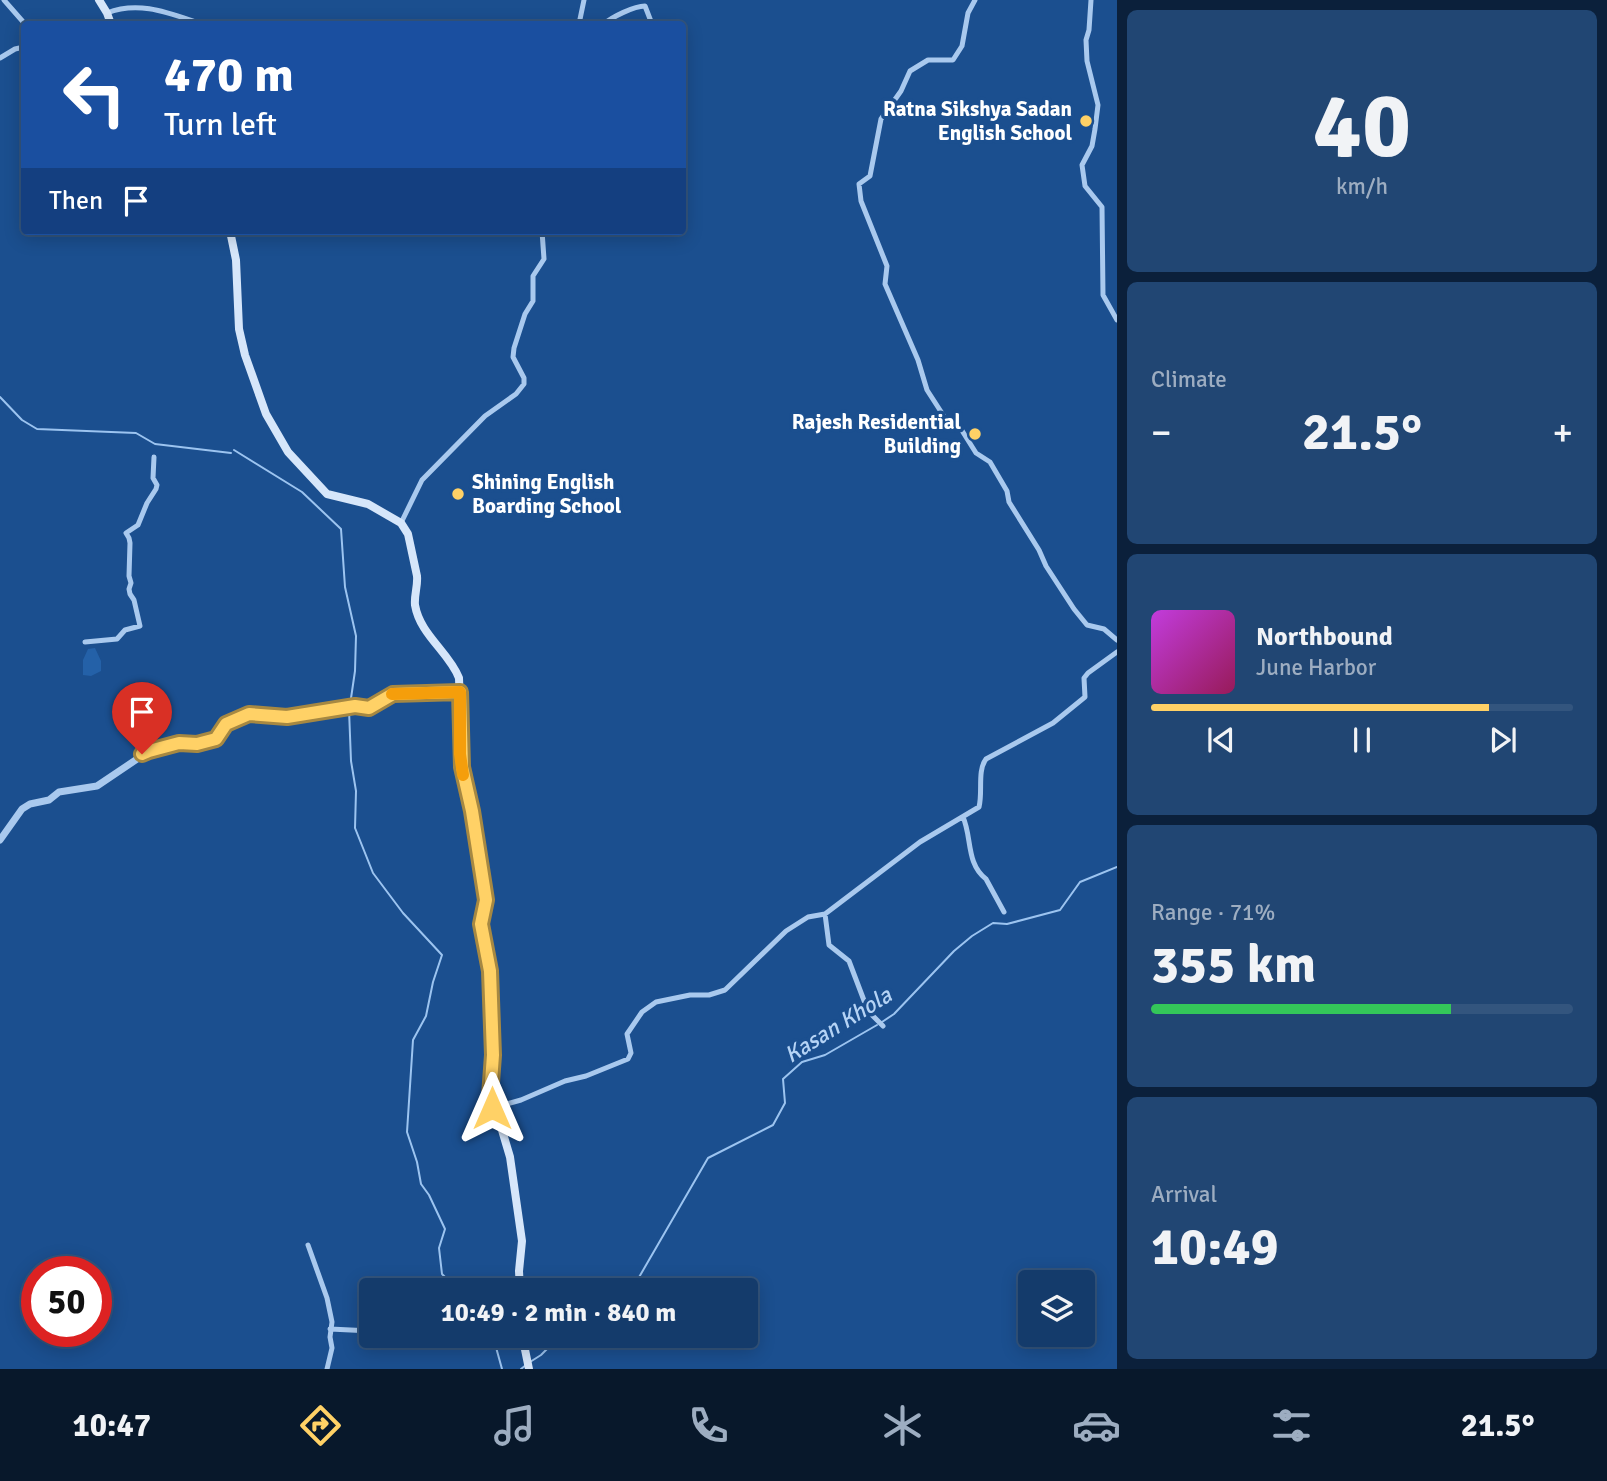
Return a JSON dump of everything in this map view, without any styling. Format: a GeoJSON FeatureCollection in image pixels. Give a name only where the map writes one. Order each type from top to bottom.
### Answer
{"type":"FeatureCollection","features":[{"type":"Feature","properties":{"kind":"main road"},"geometry":{"type":"LineString","coordinates":[[99,0],[110,21]]}},
{"type":"Feature","properties":{"kind":"main road"},"geometry":{"type":"LineString","coordinates":[[231,235],[236,260],[237,314],[245,355],[266,414],[288,452],[327,494],[368,504],[401,523],[408,534],[417,576],[417,612],[433,642],[453,666],[458,678],[462,767],[486,900],[481,924],[490,971],[493,1055],[490,1096],[494,1116],[502,1130],[510,1157],[522,1241],[519,1278]]}},
{"type":"Feature","properties":{"kind":"main road"},"geometry":{"type":"LineString","coordinates":[[524,1348],[529,1369]]}},
{"type":"Feature","properties":{"kind":"street"},"geometry":{"type":"LineString","coordinates":[[4,0],[22,21]]}},
{"type":"Feature","properties":{"kind":"street"},"geometry":{"type":"LineString","coordinates":[[580,21],[584,0]]}},
{"type":"Feature","properties":{"kind":"street"},"geometry":{"type":"LineString","coordinates":[[975,0],[968,13],[962,46],[953,60],[928,60],[910,71],[901,90],[881,119],[870,176],[859,184],[861,201],[887,267],[885,284],[918,360],[927,390],[947,421],[961,429],[976,453],[990,462],[1007,491],[1009,502],[1039,550],[1045,566],[1074,609],[1087,625],[1104,629],[1117,640]]}},
{"type":"Feature","properties":{"kind":"street"},"geometry":{"type":"LineString","coordinates":[[1091,0],[1086,40],[1087,61],[1098,105],[1095,132],[1082,163],[1085,186],[1102,207],[1104,295],[1117,320]]}},
{"type":"Feature","properties":{"kind":"street"},"geometry":{"type":"LineString","coordinates":[[608,21],[638,6],[645,6],[651,21]]}},
{"type":"Feature","properties":{"kind":"street"},"geometry":{"type":"LineString","coordinates":[[107,13],[124,7],[143,7],[169,11],[189,21]]}},
{"type":"Feature","properties":{"kind":"street"},"geometry":{"type":"LineString","coordinates":[[0,58],[21,48]]}},
{"type":"Feature","properties":{"kind":"street"},"geometry":{"type":"LineString","coordinates":[[401,523],[422,480],[485,416],[516,394],[524,384],[513,357],[514,348],[525,314],[533,300],[533,276],[544,259],[542,235]]}},
{"type":"Feature","properties":{"kind":"street"},"geometry":{"type":"LineString","coordinates":[[85,642],[117,639],[124,630],[140,626],[129,589],[130,543],[126,533],[138,525],[156,489],[153,478],[154,457]]}},
{"type":"Feature","properties":{"kind":"street"},"geometry":{"type":"LineString","coordinates":[[492,1108],[521,1100],[628,1059],[631,1053],[627,1034],[649,1007],[656,1002],[690,995],[709,995],[725,990],[786,931],[808,917],[825,914],[920,842],[979,807],[982,798],[982,764],[986,759],[1053,723],[1085,697],[1084,678],[1117,652]]}},
{"type":"Feature","properties":{"kind":"street"},"geometry":{"type":"LineString","coordinates":[[0,840],[22,809],[30,804],[49,800],[59,792],[97,786],[149,751],[179,743],[197,744],[216,739],[226,724],[249,714],[287,717],[355,706],[369,708],[393,694],[460,692]]}},
{"type":"Feature","properties":{"kind":"street"},"geometry":{"type":"LineString","coordinates":[[963,817],[975,866],[986,879],[1004,912]]}},
{"type":"Feature","properties":{"kind":"street"},"geometry":{"type":"LineString","coordinates":[[825,914],[829,945],[849,961],[868,1011],[883,1027]]}},
{"type":"Feature","properties":{"kind":"street"},"geometry":{"type":"LineString","coordinates":[[308,1245],[332,1322],[332,1348],[327,1369]]}},
{"type":"Feature","properties":{"kind":"street"},"geometry":{"type":"LineString","coordinates":[[330,1329],[359,1330]]}},
{"type":"Feature","properties":{"kind":"shaded area"},"geometry":{"type":"Polygon","coordinates":[[[95,648],[101,661],[101,671],[91,676],[83,675],[83,660],[88,649],[95,648]]]}},
{"type":"Feature","properties":{"kind":"waterway"},"geometry":{"type":"LineString","coordinates":[[0,397],[22,420],[37,429],[136,433],[155,444],[231,453]]}},
{"type":"Feature","properties":{"kind":"waterway"},"geometry":{"type":"LineString","coordinates":[[234,450],[302,492],[341,529],[345,587],[356,636],[350,705]]}},
{"type":"Feature","properties":{"kind":"waterway"},"geometry":{"type":"LineString","coordinates":[[349,710],[351,761],[356,791],[355,828],[373,873],[403,913],[442,955],[426,1016],[413,1040],[407,1132],[421,1184],[445,1229],[439,1248],[442,1274],[446,1278]]}},
{"type":"Feature","properties":{"kind":"waterway","name":"Kasan Khola"},"geometry":{"type":"LineString","coordinates":[[882,1022],[894,1014],[954,951],[972,936],[993,923],[1007,924],[1060,910],[1080,882],[1117,867]]}},
{"type":"Feature","properties":{"kind":"waterway","name":"Kasan Khola"},"geometry":{"type":"LineString","coordinates":[[639,1278],[708,1158],[773,1125],[785,1103],[783,1079],[802,1062],[825,1055],[877,1025]]}},
{"type":"Feature","properties":{"kind":"waterway"},"geometry":{"type":"LineString","coordinates":[[496,1348],[502,1369]]}},
{"type":"Feature","properties":{"kind":"waterway","name":"Kasan Khola"},"geometry":{"type":"LineString","coordinates":[[530,1362],[548,1348]]}},
{"type":"Feature","properties":{"kind":"waterway","name":"Kasan Khola"},"geometry":{"type":"LineString","coordinates":[[521,1369],[526,1365]]}},
{"type":"Feature","properties":{"kind":"slow traffic"},"geometry":{"type":"LineString","coordinates":[[392,694],[460,692],[460,754],[463,775]]}},
{"type":"Feature","properties":{"kind":"place","name":"Ratna Sikshya Sadan English School"},"geometry":{"type":"Point","coordinates":[1086,121]}},
{"type":"Feature","properties":{"kind":"place","name":"Rajesh Residential Building"},"geometry":{"type":"Point","coordinates":[975,434]}},
{"type":"Feature","properties":{"kind":"place","name":"Shining English Boarding School"},"geometry":{"type":"Point","coordinates":[458,494]}},
{"type":"Feature","properties":{"kind":"route"},"geometry":{"type":"LineString","coordinates":[[142,754],[179,743],[197,744],[216,739],[226,724],[249,714],[287,717],[355,706],[369,708],[393,694],[460,692],[460,754],[486,900],[481,924],[490,971],[492,1108]]}}]}
